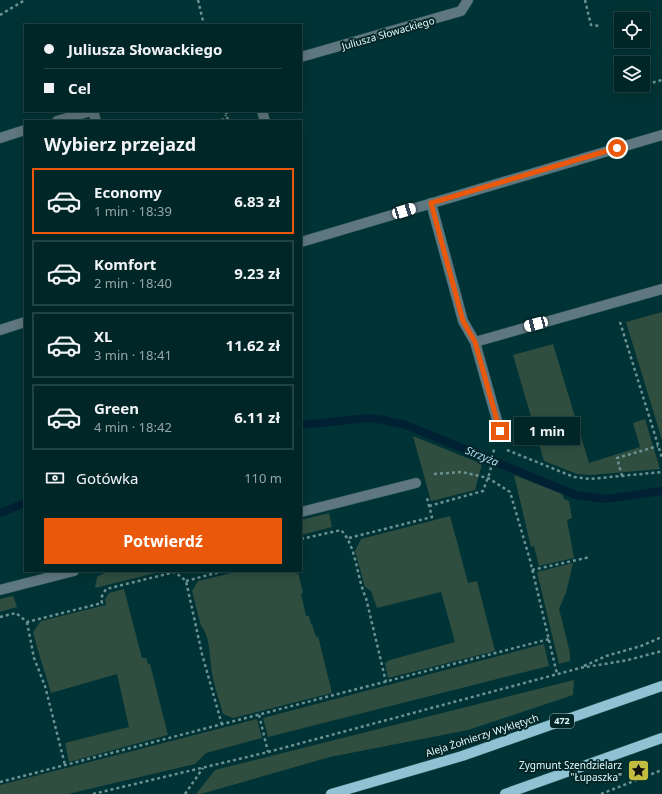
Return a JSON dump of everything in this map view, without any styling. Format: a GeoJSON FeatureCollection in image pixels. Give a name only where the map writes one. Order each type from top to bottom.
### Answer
{"type":"FeatureCollection","features":[{"type":"Feature","properties":{"kind":"main road","name":"Aleja Żołnierzy Wyklętych"},"geometry":{"type":"LineString","coordinates":[[331,794],[462,756],[662,686]]}},
{"type":"Feature","properties":{"kind":"main road"},"geometry":{"type":"LineString","coordinates":[[505,794],[662,738]]}},
{"type":"Feature","properties":{"kind":"street","name":"Juliusza Słowackiego"},"geometry":{"type":"LineString","coordinates":[[302,57],[461,11],[468,0]]}},
{"type":"Feature","properties":{"kind":"street"},"geometry":{"type":"LineString","coordinates":[[60,120],[88,112]]}},
{"type":"Feature","properties":{"kind":"street"},"geometry":{"type":"LineString","coordinates":[[0,138],[24,130]]}},
{"type":"Feature","properties":{"kind":"street"},"geometry":{"type":"LineString","coordinates":[[302,242],[662,135]]}},
{"type":"Feature","properties":{"kind":"street"},"geometry":{"type":"LineString","coordinates":[[431,203],[463,321],[475,342],[500,431]]}},
{"type":"Feature","properties":{"kind":"street"},"geometry":{"type":"LineString","coordinates":[[475,342],[662,289]]}},
{"type":"Feature","properties":{"kind":"street"},"geometry":{"type":"LineString","coordinates":[[0,330],[24,322]]}},
{"type":"Feature","properties":{"kind":"street"},"geometry":{"type":"LineString","coordinates":[[302,512],[419,480]]}},
{"type":"Feature","properties":{"kind":"street"},"geometry":{"type":"LineString","coordinates":[[0,590],[70,572]]}},
{"type":"Feature","properties":{"kind":"path"},"geometry":{"type":"LineString","coordinates":[[0,16],[25,0]]}},
{"type":"Feature","properties":{"kind":"path"},"geometry":{"type":"LineString","coordinates":[[198,0],[204,24]]}},
{"type":"Feature","properties":{"kind":"path"},"geometry":{"type":"LineString","coordinates":[[585,0],[591,25],[601,26]]}},
{"type":"Feature","properties":{"kind":"path"},"geometry":{"type":"LineString","coordinates":[[650,83],[662,80]]}},
{"type":"Feature","properties":{"kind":"path"},"geometry":{"type":"LineString","coordinates":[[620,320],[662,458]]}},
{"type":"Feature","properties":{"kind":"path"},"geometry":{"type":"LineString","coordinates":[[622,476],[617,458],[658,446]]}},
{"type":"Feature","properties":{"kind":"path"},"geometry":{"type":"LineString","coordinates":[[503,448],[574,477],[590,479],[662,472]]}},
{"type":"Feature","properties":{"kind":"path"},"geometry":{"type":"LineString","coordinates":[[429,506],[483,491],[490,472],[494,449]]}},
{"type":"Feature","properties":{"kind":"path"},"geometry":{"type":"LineString","coordinates":[[349,538],[432,517],[419,480],[439,472],[462,472],[488,478],[510,492],[532,570],[557,674]]}},
{"type":"Feature","properties":{"kind":"path"},"geometry":{"type":"LineString","coordinates":[[302,539],[341,530],[349,538],[361,587],[366,598],[386,682]]}},
{"type":"Feature","properties":{"kind":"path"},"geometry":{"type":"LineString","coordinates":[[532,570],[590,557]]}},
{"type":"Feature","properties":{"kind":"path"},"geometry":{"type":"LineString","coordinates":[[27,622],[102,603],[101,598],[106,589],[175,572],[186,581],[202,654],[222,725]]}},
{"type":"Feature","properties":{"kind":"path"},"geometry":{"type":"LineString","coordinates":[[186,581],[220,572]]}},
{"type":"Feature","properties":{"kind":"path"},"geometry":{"type":"LineString","coordinates":[[0,617],[16,613],[27,622],[34,658],[45,686],[65,765]]}},
{"type":"Feature","properties":{"kind":"path"},"geometry":{"type":"LineString","coordinates":[[580,668],[606,656],[641,646],[662,637]]}},
{"type":"Feature","properties":{"kind":"path"},"geometry":{"type":"LineString","coordinates":[[0,782],[549,639]]}},
{"type":"Feature","properties":{"kind":"path"},"geometry":{"type":"LineString","coordinates":[[93,794],[268,752],[580,668],[628,660],[662,651]]}},
{"type":"Feature","properties":{"kind":"path"},"geometry":{"type":"LineString","coordinates":[[259,715],[268,752]]}},
{"type":"Feature","properties":{"kind":"path"},"geometry":{"type":"LineString","coordinates":[[184,794],[203,768]]}},
{"type":"Feature","properties":{"kind":"path"},"geometry":{"type":"LineString","coordinates":[[601,794],[662,770]]}},
{"type":"Feature","properties":{"kind":"green space"},"geometry":{"type":"Polygon","coordinates":[[[662,312],[662,440],[626,322],[662,312]]]}},
{"type":"Feature","properties":{"kind":"green space"},"geometry":{"type":"Polygon","coordinates":[[[553,344],[589,463],[640,447],[633,423],[645,419],[660,469],[591,475],[577,474],[544,461],[513,355],[553,344]]]}},
{"type":"Feature","properties":{"kind":"green space"},"geometry":{"type":"Polygon","coordinates":[[[413,436],[482,464],[475,490],[431,501],[413,436]]]}},
{"type":"Feature","properties":{"kind":"green space"},"geometry":{"type":"Polygon","coordinates":[[[514,475],[562,494],[564,499],[569,501],[572,518],[567,520],[574,558],[539,566],[534,546],[531,547],[514,475]]]}},
{"type":"Feature","properties":{"kind":"green space"},"geometry":{"type":"Polygon","coordinates":[[[329,513],[332,527],[302,535],[302,520],[329,513]]]}},
{"type":"Feature","properties":{"kind":"green space"},"geometry":{"type":"Polygon","coordinates":[[[450,516],[468,583],[477,581],[495,651],[388,678],[385,663],[390,660],[455,642],[441,592],[377,608],[371,591],[365,587],[355,551],[361,539],[450,516]]]}},
{"type":"Feature","properties":{"kind":"green space"},"geometry":{"type":"Polygon","coordinates":[[[573,563],[566,593],[559,609],[570,653],[570,661],[559,664],[537,572],[573,563]]]}},
{"type":"Feature","properties":{"kind":"green space"},"geometry":{"type":"Polygon","coordinates":[[[109,572],[159,572],[95,588],[97,577],[109,572]]]}},
{"type":"Feature","properties":{"kind":"green space"},"geometry":{"type":"Polygon","coordinates":[[[236,572],[298,573],[303,593],[301,594],[306,616],[309,616],[316,637],[318,636],[332,693],[233,718],[223,714],[213,677],[208,639],[201,626],[192,591],[198,581],[236,572]]]}},
{"type":"Feature","properties":{"kind":"green space"},"geometry":{"type":"Polygon","coordinates":[[[124,589],[142,658],[146,658],[148,664],[150,664],[168,735],[69,762],[65,743],[129,727],[117,674],[51,693],[33,632],[41,621],[106,605],[105,599],[109,593],[124,589]]]}},
{"type":"Feature","properties":{"kind":"green space"},"geometry":{"type":"Polygon","coordinates":[[[13,596],[17,607],[0,612],[0,599],[13,596]]]}},
{"type":"Feature","properties":{"kind":"green space"},"geometry":{"type":"Polygon","coordinates":[[[544,644],[549,666],[268,737],[263,718],[544,644]]]}},
{"type":"Feature","properties":{"kind":"green space"},"geometry":{"type":"Polygon","coordinates":[[[574,680],[573,695],[468,730],[330,757],[201,794],[196,794],[215,770],[574,680]]]}},
{"type":"Feature","properties":{"kind":"green space"},"geometry":{"type":"Polygon","coordinates":[[[257,719],[262,738],[206,753],[195,764],[68,794],[0,794],[0,785],[257,719]]]}},
{"type":"Feature","properties":{"kind":"waterway","name":"Strzyża"},"geometry":{"type":"LineString","coordinates":[[302,425],[369,418],[384,420],[406,425],[576,495],[605,499],[662,491]]}},
{"type":"Feature","properties":{"kind":"waterway","name":"Strzyża"},"geometry":{"type":"LineString","coordinates":[[0,513],[24,503]]}},
{"type":"Feature","properties":{"kind":"place","name":"Zygmunt Szendzielarz \"Łupaszka\""},"geometry":{"type":"Point","coordinates":[638,771]}},
{"type":"Feature","properties":{"kind":"route"},"geometry":{"type":"LineString","coordinates":[[500,431],[475,342],[463,321],[431,203],[617,148]]}}]}
